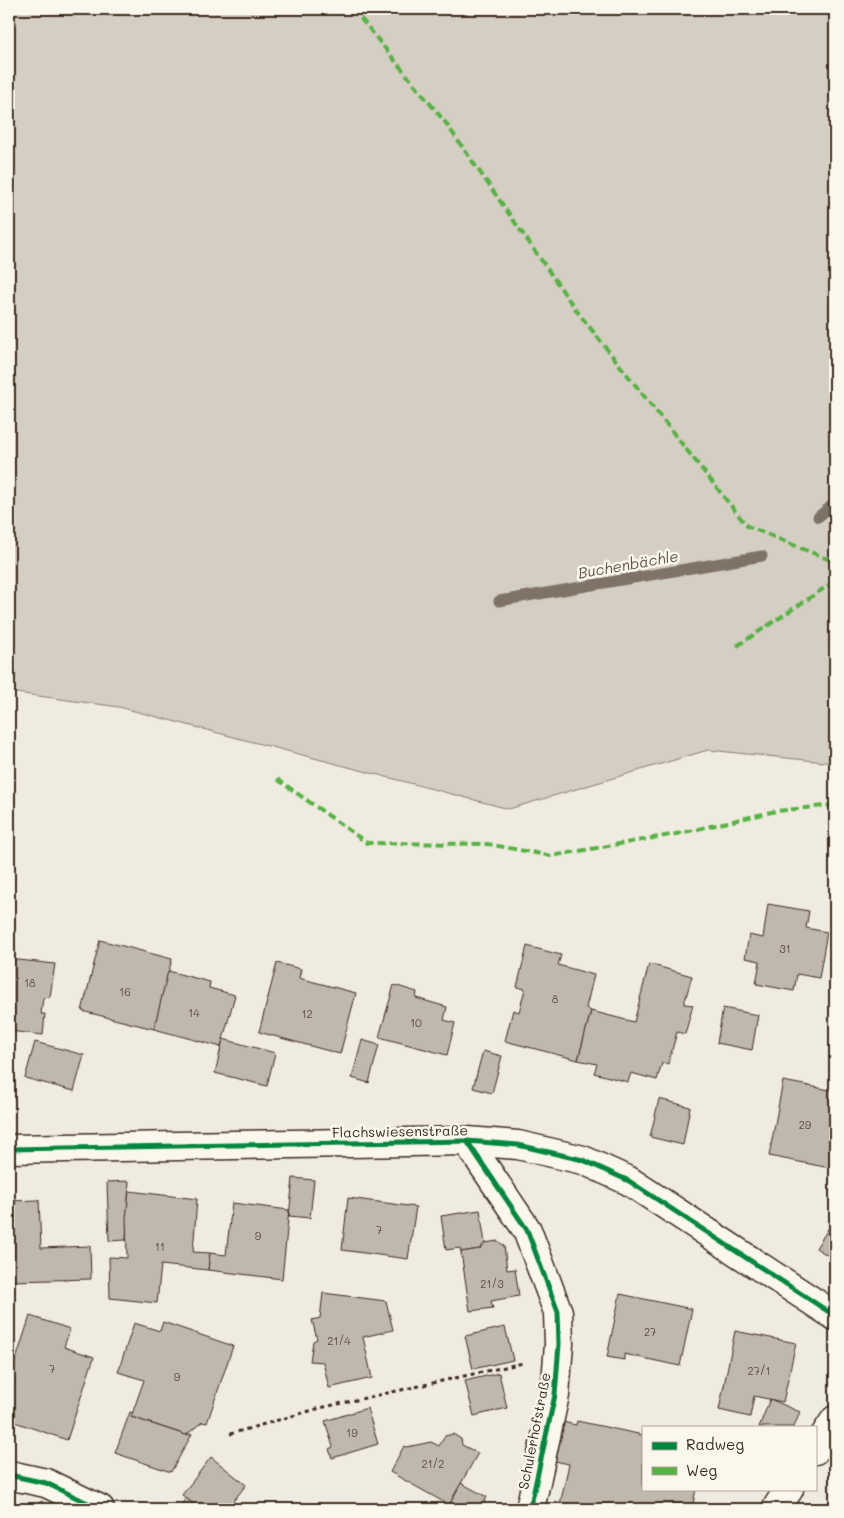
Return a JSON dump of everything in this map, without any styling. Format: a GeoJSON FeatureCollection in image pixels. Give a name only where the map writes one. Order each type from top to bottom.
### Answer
{"type":"FeatureCollection","features":[{"type":"Feature","properties":{"kind":"street","name":"Flachswiesenstraße"},"geometry":{"type":"LineString","coordinates":[[9,1148],[467,1141],[518,1145],[583,1160],[629,1181],[835,1316]]}},
{"type":"Feature","properties":{"kind":"street","name":"Schulerhofstraße"},"geometry":{"type":"LineString","coordinates":[[467,1141],[531,1239],[558,1312],[558,1356],[555,1395],[530,1509]]}},
{"type":"Feature","properties":{"kind":"street"},"geometry":{"type":"LineString","coordinates":[[816,1448],[835,1420]]}},
{"type":"Feature","properties":{"kind":"street"},"geometry":{"type":"LineString","coordinates":[[9,1475],[46,1483],[100,1509]]}},
{"type":"Feature","properties":{"kind":"street"},"geometry":{"type":"LineString","coordinates":[[776,1509],[788,1490]]}},
{"type":"Feature","properties":{"kind":"path"},"geometry":{"type":"LineString","coordinates":[[230,1434],[320,1408],[558,1356]]}},
{"type":"Feature","properties":{"kind":"shaded area"},"geometry":{"type":"Polygon","coordinates":[[[9,9],[835,9],[835,763],[708,750],[509,809],[119,707],[9,692],[9,9]]]}},
{"type":"Feature","properties":{"kind":"building"},"geometry":{"type":"Polygon","coordinates":[[[768,904],[809,911],[806,928],[827,932],[819,978],[797,974],[794,991],[756,984],[760,961],[745,958],[749,935],[763,938],[768,904]]]}},
{"type":"Feature","properties":{"kind":"building"},"geometry":{"type":"Polygon","coordinates":[[[100,940],[172,959],[154,1029],[82,1011],[100,940]]]}},
{"type":"Feature","properties":{"kind":"building"},"geometry":{"type":"Polygon","coordinates":[[[527,946],[561,955],[558,965],[594,975],[586,1008],[591,1011],[578,1060],[505,1041],[513,1010],[519,1012],[525,989],[517,987],[527,946]]]}},
{"type":"Feature","properties":{"kind":"building"},"geometry":{"type":"Polygon","coordinates":[[[10,959],[55,964],[50,997],[43,998],[41,1014],[45,1014],[43,1035],[9,1031],[10,959]]]}},
{"type":"Feature","properties":{"kind":"building"},"geometry":{"type":"Polygon","coordinates":[[[277,963],[301,969],[299,978],[356,993],[340,1054],[259,1032],[277,963]]]}},
{"type":"Feature","properties":{"kind":"building"},"geometry":{"type":"Polygon","coordinates":[[[649,964],[692,976],[684,1004],[693,1005],[685,1034],[677,1032],[668,1064],[662,1063],[657,1080],[631,1073],[628,1082],[594,1073],[597,1064],[578,1060],[591,1011],[634,1022],[649,964]]]}},
{"type":"Feature","properties":{"kind":"building"},"geometry":{"type":"Polygon","coordinates":[[[168,971],[210,982],[209,988],[235,995],[221,1047],[154,1029],[168,971]]]}},
{"type":"Feature","properties":{"kind":"building"},"geometry":{"type":"Polygon","coordinates":[[[394,985],[417,992],[416,998],[447,1007],[444,1020],[455,1023],[447,1055],[379,1037],[394,985]]]}},
{"type":"Feature","properties":{"kind":"building"},"geometry":{"type":"Polygon","coordinates":[[[723,1008],[758,1015],[752,1050],[717,1043],[723,1008]]]}},
{"type":"Feature","properties":{"kind":"building"},"geometry":{"type":"Polygon","coordinates":[[[223,1039],[275,1053],[267,1086],[215,1073],[223,1039]]]}},
{"type":"Feature","properties":{"kind":"building"},"geometry":{"type":"Polygon","coordinates":[[[362,1040],[379,1045],[369,1083],[352,1078],[362,1040]]]}},
{"type":"Feature","properties":{"kind":"building"},"geometry":{"type":"Polygon","coordinates":[[[35,1042],[84,1055],[74,1091],[25,1078],[35,1042]]]}},
{"type":"Feature","properties":{"kind":"building"},"geometry":{"type":"Polygon","coordinates":[[[483,1051],[502,1056],[492,1093],[473,1088],[483,1051]]]}},
{"type":"Feature","properties":{"kind":"building"},"geometry":{"type":"Polygon","coordinates":[[[783,1081],[835,1091],[835,1169],[769,1156],[783,1081]]]}},
{"type":"Feature","properties":{"kind":"building"},"geometry":{"type":"Polygon","coordinates":[[[659,1099],[690,1107],[683,1145],[650,1137],[659,1099]]]}},
{"type":"Feature","properties":{"kind":"building"},"geometry":{"type":"Polygon","coordinates":[[[293,1178],[314,1180],[310,1218],[289,1216],[293,1178]]]}},
{"type":"Feature","properties":{"kind":"building"},"geometry":{"type":"Polygon","coordinates":[[[129,1181],[126,1240],[109,1241],[107,1182],[129,1181]]]}},
{"type":"Feature","properties":{"kind":"building"},"geometry":{"type":"Polygon","coordinates":[[[129,1191],[197,1199],[193,1252],[210,1253],[208,1270],[161,1265],[157,1303],[110,1298],[109,1257],[127,1258],[126,1218],[129,1191]]]}},
{"type":"Feature","properties":{"kind":"building"},"geometry":{"type":"Polygon","coordinates":[[[348,1198],[416,1207],[408,1259],[342,1250],[348,1198]]]}},
{"type":"Feature","properties":{"kind":"building"},"geometry":{"type":"Polygon","coordinates":[[[39,1200],[41,1248],[90,1246],[91,1279],[12,1281],[11,1265],[9,1265],[9,1201],[39,1200]]]}},
{"type":"Feature","properties":{"kind":"building"},"geometry":{"type":"Polygon","coordinates":[[[232,1203],[289,1210],[282,1279],[208,1270],[210,1253],[226,1255],[232,1203]]]}},
{"type":"Feature","properties":{"kind":"building"},"geometry":{"type":"Polygon","coordinates":[[[480,1210],[485,1243],[480,1249],[461,1252],[460,1248],[446,1250],[441,1216],[480,1210]]]}},
{"type":"Feature","properties":{"kind":"building"},"geometry":{"type":"Polygon","coordinates":[[[835,1218],[835,1260],[816,1248],[835,1218]]]}},
{"type":"Feature","properties":{"kind":"building"},"geometry":{"type":"Polygon","coordinates":[[[498,1241],[504,1246],[507,1270],[515,1269],[519,1296],[491,1301],[493,1308],[470,1311],[461,1252],[480,1249],[485,1243],[498,1241]]]}},
{"type":"Feature","properties":{"kind":"building"},"geometry":{"type":"Polygon","coordinates":[[[323,1293],[386,1301],[393,1330],[363,1337],[372,1378],[329,1388],[323,1362],[310,1361],[313,1341],[317,1339],[312,1320],[320,1318],[323,1293]]]}},
{"type":"Feature","properties":{"kind":"building"},"geometry":{"type":"Polygon","coordinates":[[[620,1294],[692,1309],[680,1366],[624,1354],[624,1360],[607,1357],[620,1294]]]}},
{"type":"Feature","properties":{"kind":"building"},"geometry":{"type":"Polygon","coordinates":[[[30,1316],[70,1329],[64,1347],[94,1357],[67,1440],[9,1420],[9,1401],[15,1381],[10,1378],[30,1316]]]}},
{"type":"Feature","properties":{"kind":"building"},"geometry":{"type":"Polygon","coordinates":[[[163,1322],[233,1346],[207,1423],[202,1422],[186,1435],[131,1417],[144,1380],[118,1372],[134,1323],[160,1331],[163,1322]]]}},
{"type":"Feature","properties":{"kind":"building"},"geometry":{"type":"Polygon","coordinates":[[[505,1327],[513,1360],[473,1369],[465,1336],[505,1327]]]}},
{"type":"Feature","properties":{"kind":"building"},"geometry":{"type":"Polygon","coordinates":[[[735,1331],[796,1343],[783,1402],[754,1396],[750,1417],[719,1410],[735,1331]]]}},
{"type":"Feature","properties":{"kind":"building"},"geometry":{"type":"Polygon","coordinates":[[[499,1373],[507,1408],[474,1416],[465,1381],[499,1373]]]}},
{"type":"Feature","properties":{"kind":"building"},"geometry":{"type":"Polygon","coordinates":[[[770,1399],[800,1412],[794,1426],[759,1426],[770,1399]]]}},
{"type":"Feature","properties":{"kind":"building"},"geometry":{"type":"Polygon","coordinates":[[[367,1408],[378,1444],[332,1458],[329,1449],[333,1447],[325,1421],[367,1408]]]}},
{"type":"Feature","properties":{"kind":"building"},"geometry":{"type":"Polygon","coordinates":[[[130,1412],[133,1413],[131,1417],[186,1435],[192,1434],[171,1472],[115,1453],[130,1412]]]}},
{"type":"Feature","properties":{"kind":"building"},"geometry":{"type":"Polygon","coordinates":[[[558,1421],[576,1425],[577,1421],[642,1435],[642,1490],[696,1490],[692,1509],[559,1509],[569,1464],[550,1460],[558,1421]]]}},
{"type":"Feature","properties":{"kind":"building"},"geometry":{"type":"Polygon","coordinates":[[[453,1434],[461,1439],[462,1445],[478,1453],[449,1505],[390,1472],[404,1446],[431,1442],[439,1446],[445,1436],[453,1434]]]}},
{"type":"Feature","properties":{"kind":"building"},"geometry":{"type":"Polygon","coordinates":[[[211,1457],[246,1485],[227,1509],[200,1509],[182,1495],[211,1457]]]}},
{"type":"Feature","properties":{"kind":"building"},"geometry":{"type":"Polygon","coordinates":[[[461,1483],[487,1497],[480,1509],[456,1509],[449,1505],[461,1483]]]}},
{"type":"Feature","properties":{"kind":"building"},"geometry":{"type":"Polygon","coordinates":[[[186,1498],[200,1509],[178,1509],[186,1498]]]}},
{"type":"Feature","properties":{"kind":"building"},"geometry":{"type":"Polygon","coordinates":[[[42,1501],[47,1509],[29,1509],[42,1501]]]}},
{"type":"Feature","properties":{"kind":"waterway","name":"Buchenbächle"},"geometry":{"type":"LineString","coordinates":[[818,517],[835,503]]}},
{"type":"Feature","properties":{"kind":"waterway","name":"Buchenbächle"},"geometry":{"type":"LineString","coordinates":[[499,601],[762,556]]}},
{"type":"Feature","properties":{"kind":"marked path"},"geometry":{"type":"LineString","coordinates":[[353,9],[445,122],[576,310],[747,526],[835,562]]}},
{"type":"Feature","properties":{"kind":"marked path"},"geometry":{"type":"LineString","coordinates":[[737,646],[835,581]]}},
{"type":"Feature","properties":{"kind":"marked path"},"geometry":{"type":"LineString","coordinates":[[277,779],[367,843],[488,844],[551,856],[676,834],[776,811],[835,805]]}},
{"type":"Feature","properties":{"kind":"cycle path"},"geometry":{"type":"LineString","coordinates":[[467,1141],[527,1230],[558,1312],[559,1344],[555,1395],[530,1509]]}},
{"type":"Feature","properties":{"kind":"cycle path"},"geometry":{"type":"LineString","coordinates":[[9,1149],[467,1141],[518,1145],[583,1160],[629,1181],[835,1316]]}},
{"type":"Feature","properties":{"kind":"cycle path"},"geometry":{"type":"LineString","coordinates":[[9,1475],[46,1483],[100,1509]]}}]}
